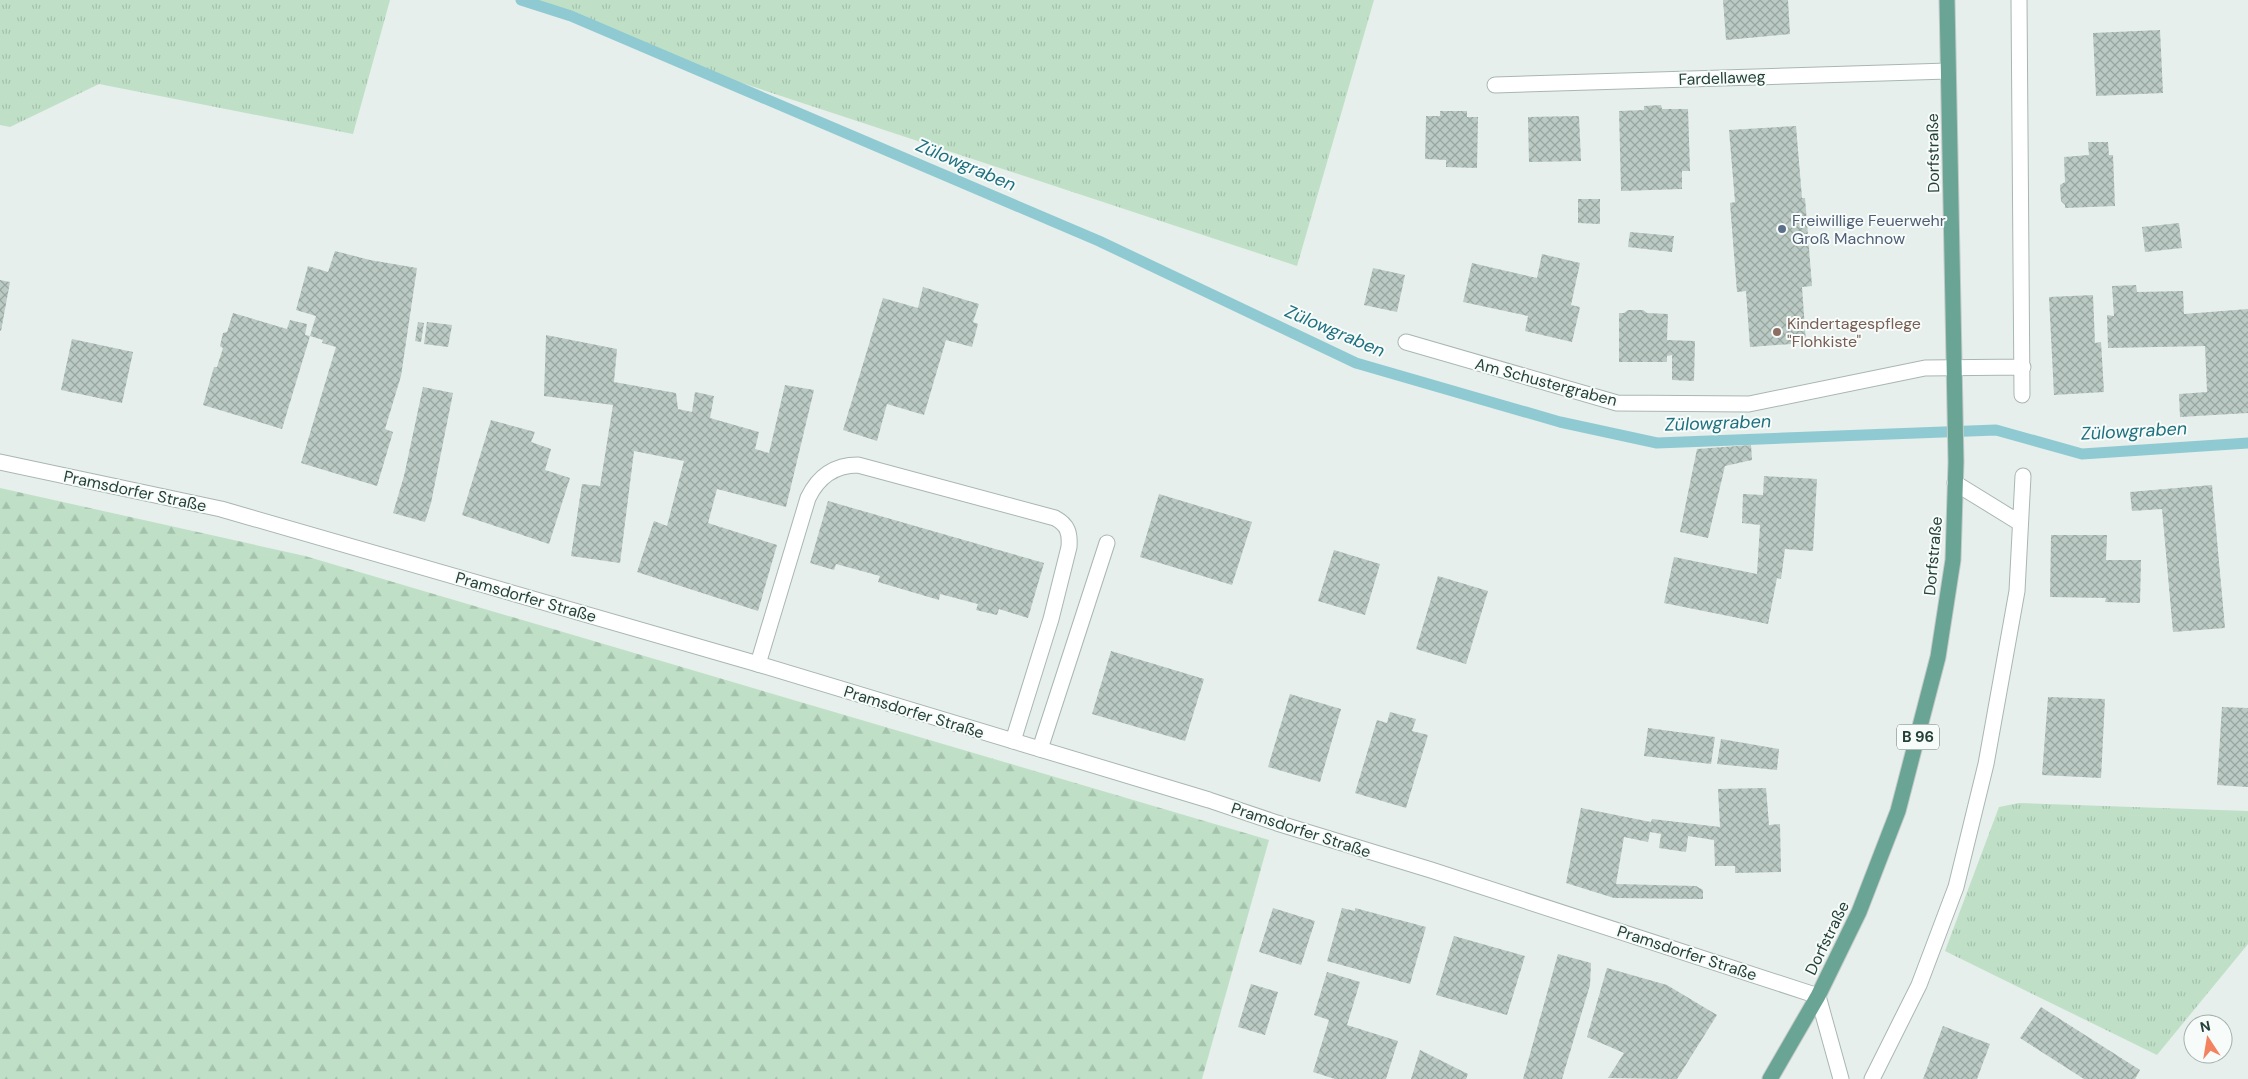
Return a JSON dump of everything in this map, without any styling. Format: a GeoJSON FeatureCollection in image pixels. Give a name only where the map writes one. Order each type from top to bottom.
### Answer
{"type":"FeatureCollection","features":[{"type":"Feature","properties":{"kind":"main road","name":"Dorfstraße"},"geometry":{"type":"LineString","coordinates":[[1770,1079],[1818,996],[1860,912],[1898,812],[1938,657],[1953,560],[1956,462],[1956,368],[1947,0]]}},
{"type":"Feature","properties":{"kind":"street"},"geometry":{"type":"LineString","coordinates":[[2020,0],[2022,395]]}},
{"type":"Feature","properties":{"kind":"street","name":"Fardellaweg"},"geometry":{"type":"LineString","coordinates":[[1495,86],[1948,71]]}},
{"type":"Feature","properties":{"kind":"street","name":"Am Schustergraben"},"geometry":{"type":"LineString","coordinates":[[1406,342],[1617,403],[1749,404],[1925,368],[2023,367]]}},
{"type":"Feature","properties":{"kind":"street","name":"Pramsdorfer Straße"},"geometry":{"type":"LineString","coordinates":[[0,462],[221,509],[758,664],[1209,800],[1818,996]]}},
{"type":"Feature","properties":{"kind":"street"},"geometry":{"type":"LineString","coordinates":[[758,664],[808,498],[815,485],[829,472],[848,465],[858,464],[1055,518],[1065,523],[1070,534],[1069,547],[1052,619],[1012,741]]}},
{"type":"Feature","properties":{"kind":"street"},"geometry":{"type":"LineString","coordinates":[[1872,1079],[1919,985],[1956,887],[1986,764],[2016,601],[2023,476]]}},
{"type":"Feature","properties":{"kind":"street"},"geometry":{"type":"LineString","coordinates":[[1955,482],[2020,523]]}},
{"type":"Feature","properties":{"kind":"street"},"geometry":{"type":"LineString","coordinates":[[1040,749],[1108,543]]}},
{"type":"Feature","properties":{"kind":"street"},"geometry":{"type":"LineString","coordinates":[[1818,996],[1841,1079]]}},
{"type":"Feature","properties":{"kind":"green space"},"geometry":{"type":"Polygon","coordinates":[[[0,0],[390,0],[353,134],[99,84],[10,127],[0,125],[0,0]]]}},
{"type":"Feature","properties":{"kind":"green space"},"geometry":{"type":"Polygon","coordinates":[[[521,0],[1374,0],[1297,266],[666,58],[571,16],[521,0]]]}},
{"type":"Feature","properties":{"kind":"green space"},"geometry":{"type":"Polygon","coordinates":[[[0,488],[305,556],[1269,840],[1202,1079],[0,1079],[0,488]]]}},
{"type":"Feature","properties":{"kind":"green space"},"geometry":{"type":"Polygon","coordinates":[[[2019,803],[2248,811],[2248,944],[2191,1014],[2183,1014],[2183,1023],[2157,1055],[1945,951],[1999,807],[2019,803]]]}},
{"type":"Feature","properties":{"kind":"building"},"geometry":{"type":"Polygon","coordinates":[[[1723,0],[1788,0],[1790,34],[1726,40],[1723,0]]]}},
{"type":"Feature","properties":{"kind":"building"},"geometry":{"type":"Polygon","coordinates":[[[2160,30],[2163,93],[2096,96],[2093,33],[2160,30]]]}},
{"type":"Feature","properties":{"kind":"building"},"geometry":{"type":"Polygon","coordinates":[[[1661,105],[1662,109],[1688,109],[1690,171],[1682,171],[1682,189],[1621,191],[1619,111],[1644,110],[1644,106],[1661,105]]]}},
{"type":"Feature","properties":{"kind":"building"},"geometry":{"type":"Polygon","coordinates":[[[1440,111],[1467,111],[1467,117],[1478,117],[1477,168],[1446,167],[1446,160],[1425,159],[1426,116],[1440,116],[1440,111]]]}},
{"type":"Feature","properties":{"kind":"building"},"geometry":{"type":"Polygon","coordinates":[[[1579,116],[1581,161],[1529,162],[1528,117],[1579,116]]]}},
{"type":"Feature","properties":{"kind":"building"},"geometry":{"type":"Polygon","coordinates":[[[1796,126],[1802,198],[1805,198],[1812,286],[1802,287],[1806,343],[1750,347],[1746,291],[1737,292],[1730,203],[1735,202],[1729,130],[1796,126]]]}},
{"type":"Feature","properties":{"kind":"building"},"geometry":{"type":"Polygon","coordinates":[[[2088,142],[2108,142],[2109,155],[2113,155],[2115,206],[2065,208],[2061,201],[2060,185],[2065,182],[2064,157],[2089,155],[2088,142]]]}},
{"type":"Feature","properties":{"kind":"building"},"geometry":{"type":"Polygon","coordinates":[[[1578,199],[1600,199],[1600,224],[1578,223],[1578,199]]]}},
{"type":"Feature","properties":{"kind":"building"},"geometry":{"type":"Polygon","coordinates":[[[2179,223],[2182,248],[2145,252],[2142,227],[2179,223]]]}},
{"type":"Feature","properties":{"kind":"building"},"geometry":{"type":"Polygon","coordinates":[[[1630,232],[1674,236],[1672,252],[1628,247],[1630,232]]]}},
{"type":"Feature","properties":{"kind":"building"},"geometry":{"type":"Polygon","coordinates":[[[335,251],[370,260],[417,268],[401,376],[385,429],[393,432],[377,486],[301,463],[336,347],[322,343],[323,340],[310,336],[316,316],[296,310],[308,266],[328,272],[335,251]]]}},
{"type":"Feature","properties":{"kind":"building"},"geometry":{"type":"Polygon","coordinates":[[[1542,254],[1580,263],[1571,305],[1580,307],[1572,342],[1525,331],[1528,316],[1463,302],[1472,263],[1537,278],[1542,254]]]}},
{"type":"Feature","properties":{"kind":"building"},"geometry":{"type":"Polygon","coordinates":[[[1373,268],[1405,275],[1397,312],[1364,305],[1373,268]]]}},
{"type":"Feature","properties":{"kind":"building"},"geometry":{"type":"Polygon","coordinates":[[[0,280],[10,282],[1,331],[0,330],[0,280]]]}},
{"type":"Feature","properties":{"kind":"building"},"geometry":{"type":"Polygon","coordinates":[[[2136,285],[2137,292],[2183,291],[2184,314],[2248,309],[2248,413],[2180,417],[2179,394],[2207,392],[2205,346],[2108,348],[2107,315],[2114,316],[2112,286],[2136,285]]]}},
{"type":"Feature","properties":{"kind":"building"},"geometry":{"type":"Polygon","coordinates":[[[923,287],[979,304],[973,322],[978,324],[972,347],[946,340],[924,415],[887,404],[877,441],[843,430],[883,298],[918,308],[923,287]]]}},
{"type":"Feature","properties":{"kind":"building"},"geometry":{"type":"Polygon","coordinates":[[[2093,295],[2095,343],[2101,342],[2104,392],[2054,395],[2049,297],[2093,295]]]}},
{"type":"Feature","properties":{"kind":"building"},"geometry":{"type":"Polygon","coordinates":[[[1628,310],[1668,314],[1667,340],[1695,341],[1694,381],[1672,380],[1672,355],[1667,356],[1667,362],[1619,362],[1619,313],[1624,313],[1628,310]]]}},
{"type":"Feature","properties":{"kind":"building"},"geometry":{"type":"Polygon","coordinates":[[[233,313],[287,329],[290,320],[307,324],[305,335],[310,336],[282,429],[203,405],[214,367],[217,367],[223,348],[220,346],[223,333],[227,332],[233,313]]]}},
{"type":"Feature","properties":{"kind":"building"},"geometry":{"type":"Polygon","coordinates":[[[418,322],[424,323],[421,342],[415,341],[418,322]]]}},
{"type":"Feature","properties":{"kind":"building"},"geometry":{"type":"Polygon","coordinates":[[[427,322],[452,325],[448,347],[424,344],[427,322]]]}},
{"type":"Feature","properties":{"kind":"building"},"geometry":{"type":"Polygon","coordinates":[[[546,335],[617,349],[614,382],[676,393],[678,409],[692,412],[695,392],[714,396],[710,418],[759,432],[755,449],[769,453],[785,385],[814,390],[786,507],[717,489],[708,523],[777,545],[758,611],[637,572],[654,521],[667,526],[684,461],[634,451],[620,563],[571,556],[582,484],[600,486],[613,405],[544,396],[546,335]]]}},
{"type":"Feature","properties":{"kind":"building"},"geometry":{"type":"Polygon","coordinates":[[[72,339],[133,352],[122,403],[61,390],[72,339]]]}},
{"type":"Feature","properties":{"kind":"building"},"geometry":{"type":"Polygon","coordinates":[[[423,387],[453,393],[431,503],[425,522],[393,513],[404,476],[423,387]]]}},
{"type":"Feature","properties":{"kind":"building"},"geometry":{"type":"Polygon","coordinates":[[[491,420],[535,432],[531,442],[551,449],[545,470],[570,478],[549,544],[462,515],[491,420]]]}},
{"type":"Feature","properties":{"kind":"building"},"geometry":{"type":"Polygon","coordinates":[[[1751,445],[1752,460],[1725,466],[1708,538],[1680,532],[1697,449],[1751,445]]]}},
{"type":"Feature","properties":{"kind":"building"},"geometry":{"type":"Polygon","coordinates":[[[1764,476],[1817,479],[1813,551],[1785,549],[1781,579],[1777,578],[1768,624],[1664,603],[1674,557],[1757,574],[1760,525],[1742,523],[1743,494],[1763,495],[1764,476]]]}},
{"type":"Feature","properties":{"kind":"building"},"geometry":{"type":"Polygon","coordinates":[[[2212,485],[2225,628],[2173,632],[2162,509],[2132,511],[2130,492],[2212,485]]]}},
{"type":"Feature","properties":{"kind":"building"},"geometry":{"type":"Polygon","coordinates":[[[1159,494],[1252,522],[1232,585],[1140,557],[1159,494]]]}},
{"type":"Feature","properties":{"kind":"building"},"geometry":{"type":"Polygon","coordinates":[[[828,501],[1044,563],[1028,618],[999,609],[997,615],[976,610],[978,604],[940,594],[939,600],[878,582],[880,576],[836,564],[834,570],[810,563],[828,501]]]}},
{"type":"Feature","properties":{"kind":"building"},"geometry":{"type":"Polygon","coordinates":[[[2051,535],[2107,535],[2106,560],[2141,560],[2140,603],[2105,602],[2106,598],[2050,597],[2051,535]]]}},
{"type":"Feature","properties":{"kind":"building"},"geometry":{"type":"Polygon","coordinates":[[[1334,550],[1380,564],[1365,615],[1318,601],[1334,550]]]}},
{"type":"Feature","properties":{"kind":"building"},"geometry":{"type":"Polygon","coordinates":[[[1438,576],[1488,591],[1466,664],[1416,649],[1438,576]]]}},
{"type":"Feature","properties":{"kind":"building"},"geometry":{"type":"Polygon","coordinates":[[[1111,651],[1204,679],[1185,741],[1092,714],[1111,651]]]}},
{"type":"Feature","properties":{"kind":"building"},"geometry":{"type":"Polygon","coordinates":[[[1290,694],[1341,709],[1320,782],[1268,767],[1290,694]]]}},
{"type":"Feature","properties":{"kind":"building"},"geometry":{"type":"Polygon","coordinates":[[[2048,697],[2105,699],[2101,778],[2042,775],[2048,697]]]}},
{"type":"Feature","properties":{"kind":"building"},"geometry":{"type":"Polygon","coordinates":[[[2222,707],[2248,708],[2248,787],[2217,785],[2222,707]]]}},
{"type":"Feature","properties":{"kind":"building"},"geometry":{"type":"Polygon","coordinates":[[[1390,712],[1416,719],[1412,731],[1428,735],[1406,808],[1355,793],[1377,720],[1387,723],[1390,712]]]}},
{"type":"Feature","properties":{"kind":"building"},"geometry":{"type":"Polygon","coordinates":[[[1648,728],[1715,737],[1711,764],[1644,756],[1648,728]]]}},
{"type":"Feature","properties":{"kind":"building"},"geometry":{"type":"Polygon","coordinates":[[[1721,739],[1779,749],[1777,770],[1717,764],[1721,739]]]}},
{"type":"Feature","properties":{"kind":"building"},"geometry":{"type":"Polygon","coordinates":[[[1766,788],[1769,825],[1780,824],[1781,872],[1735,873],[1735,866],[1715,866],[1714,840],[1688,836],[1686,852],[1659,848],[1661,834],[1650,832],[1648,842],[1624,837],[1616,884],[1696,886],[1703,890],[1703,899],[1614,898],[1566,883],[1581,808],[1651,822],[1652,819],[1720,827],[1718,789],[1766,788]]]}},
{"type":"Feature","properties":{"kind":"building"},"geometry":{"type":"Polygon","coordinates":[[[1273,908],[1315,921],[1301,965],[1259,952],[1273,908]]]}},
{"type":"Feature","properties":{"kind":"building"},"geometry":{"type":"Polygon","coordinates":[[[1342,908],[1355,911],[1355,908],[1426,927],[1410,984],[1327,961],[1342,908]]]}},
{"type":"Feature","properties":{"kind":"building"},"geometry":{"type":"Polygon","coordinates":[[[1454,936],[1525,956],[1507,1015],[1436,995],[1454,936]]]}},
{"type":"Feature","properties":{"kind":"building"},"geometry":{"type":"Polygon","coordinates":[[[1558,954],[1591,963],[1590,985],[1562,1079],[1523,1079],[1558,954]]]}},
{"type":"Feature","properties":{"kind":"building"},"geometry":{"type":"Polygon","coordinates":[[[1607,968],[1667,985],[1717,1015],[1677,1079],[1608,1078],[1624,1053],[1587,1037],[1607,968]]]}},
{"type":"Feature","properties":{"kind":"building"},"geometry":{"type":"Polygon","coordinates":[[[1327,972],[1360,982],[1347,1025],[1398,1041],[1386,1079],[1335,1079],[1313,1072],[1329,1020],[1314,1015],[1327,972]]]}},
{"type":"Feature","properties":{"kind":"building"},"geometry":{"type":"Polygon","coordinates":[[[1251,984],[1278,992],[1265,1035],[1238,1027],[1251,984]]]}},
{"type":"Feature","properties":{"kind":"building"},"geometry":{"type":"Polygon","coordinates":[[[2041,1007],[2140,1070],[2135,1079],[2084,1079],[2020,1038],[2041,1007]]]}},
{"type":"Feature","properties":{"kind":"building"},"geometry":{"type":"Polygon","coordinates":[[[1943,1026],[1990,1044],[1977,1079],[1923,1079],[1943,1026]]]}},
{"type":"Feature","properties":{"kind":"building"},"geometry":{"type":"Polygon","coordinates":[[[1420,1050],[1468,1074],[1466,1079],[1411,1079],[1420,1050]]]}},
{"type":"Feature","properties":{"kind":"waterway","name":"Zülowgraben"},"geometry":{"type":"LineString","coordinates":[[521,0],[571,16],[1099,241],[1356,363],[1560,422],[1657,443],[1996,430],[2082,454],[2248,443]]}},
{"type":"Feature","properties":{"kind":"place","name":"Freiwillige Feuerwehr Groß Machnow"},"geometry":{"type":"Point","coordinates":[1782,229]}},
{"type":"Feature","properties":{"kind":"place","name":"Kindertagespflege \"Flohkiste\""},"geometry":{"type":"Point","coordinates":[1777,332]}}]}
